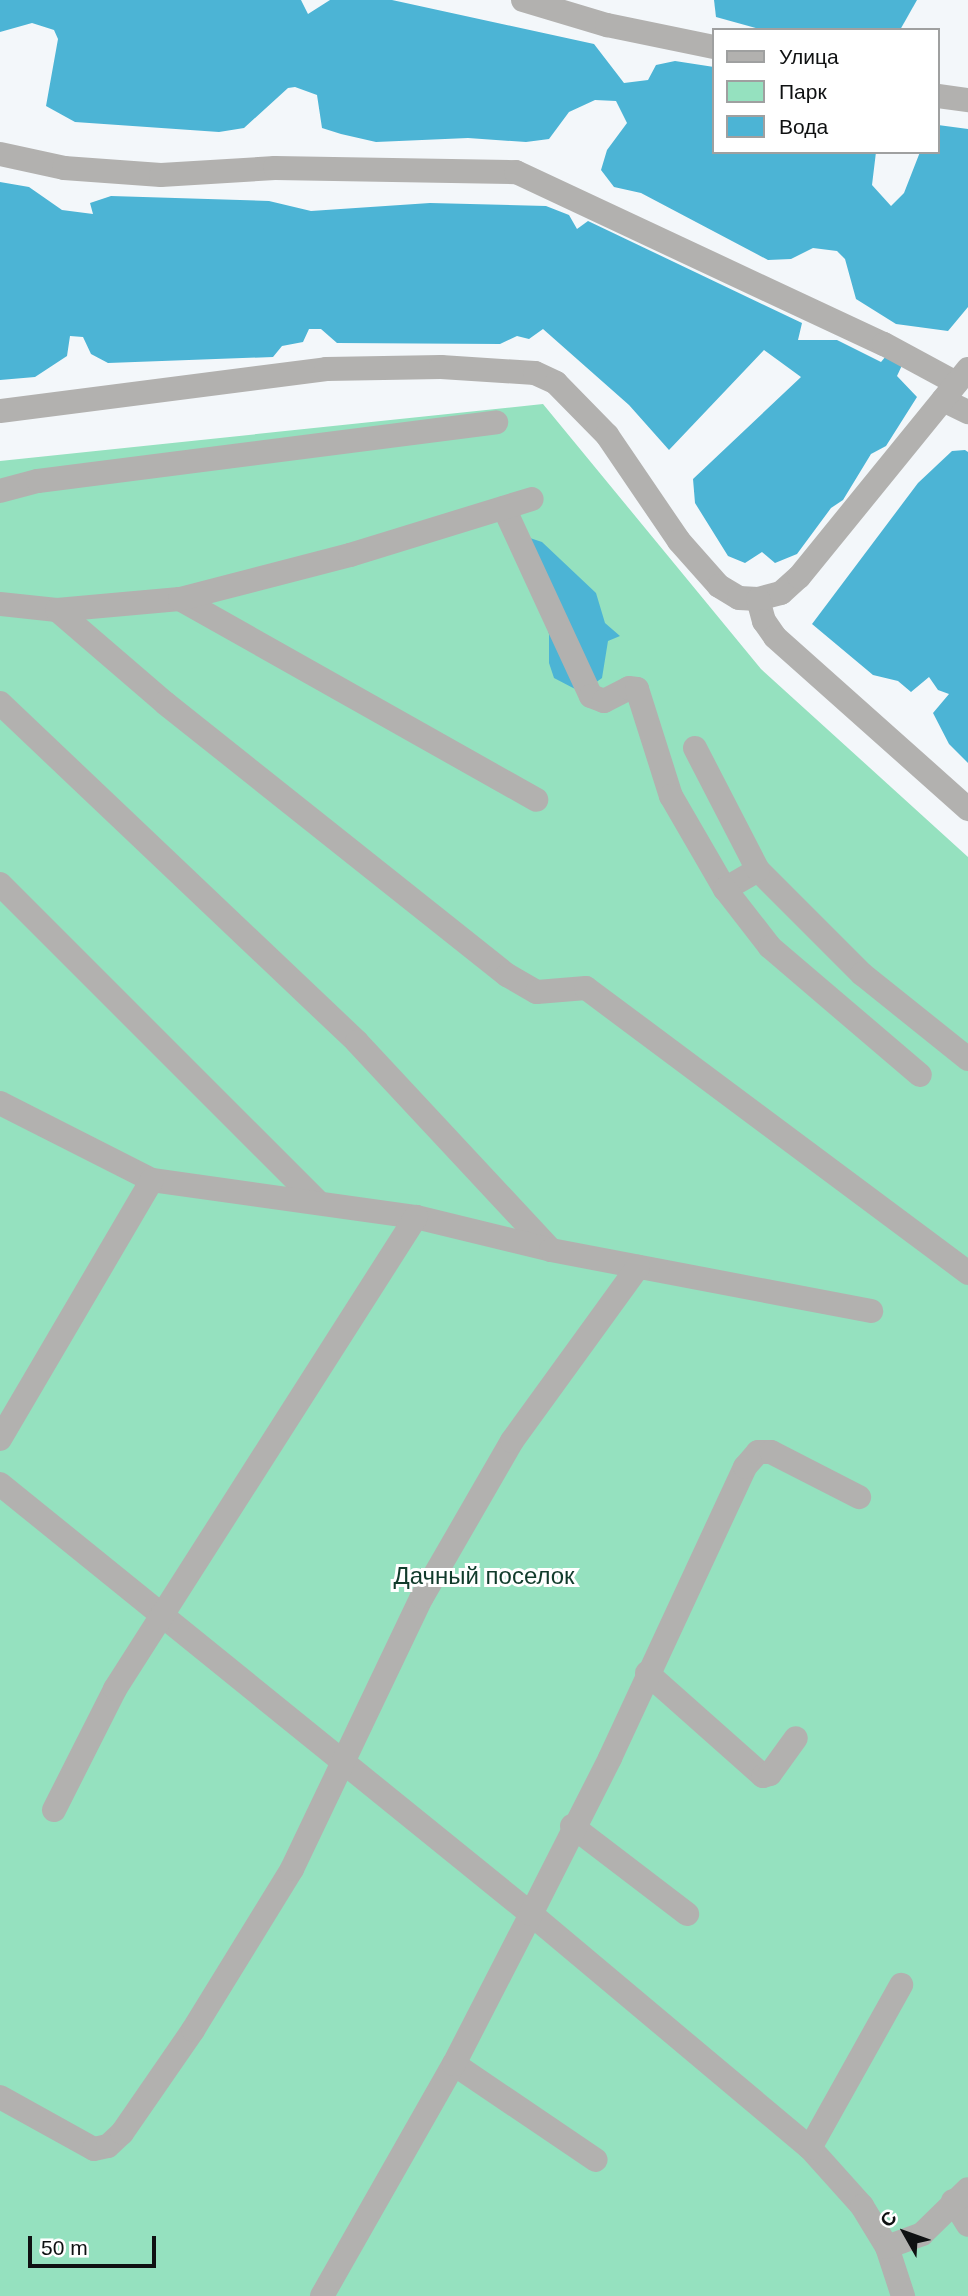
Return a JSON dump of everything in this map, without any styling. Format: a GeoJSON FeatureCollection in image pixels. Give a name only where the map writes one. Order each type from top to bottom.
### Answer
{"type":"FeatureCollection","features":[{"type":"Feature","properties":{"kind":"street"},"geometry":{"type":"LineString","coordinates":[[523,0],[607,25],[712,47]]}},
{"type":"Feature","properties":{"kind":"street"},"geometry":{"type":"LineString","coordinates":[[940,96],[968,100]]}},
{"type":"Feature","properties":{"kind":"street"},"geometry":{"type":"LineString","coordinates":[[0,154],[64,168],[161,174],[275,168],[516,172],[884,344],[956,384],[968,411]]}},
{"type":"Feature","properties":{"kind":"street"},"geometry":{"type":"LineString","coordinates":[[0,411],[326,369],[454,368],[535,373],[556,383],[607,435],[679,541],[719,586],[739,598],[758,599],[781,593],[799,577],[956,384]]}},
{"type":"Feature","properties":{"kind":"street"},"geometry":{"type":"LineString","coordinates":[[0,491],[52,480],[496,422]]}},
{"type":"Feature","properties":{"kind":"street"},"geometry":{"type":"LineString","coordinates":[[0,604],[57,610],[180,599],[350,555],[532,499]]}},
{"type":"Feature","properties":{"kind":"street"},"geometry":{"type":"LineString","coordinates":[[504,508],[591,696],[604,701],[629,688],[637,689],[671,796],[725,889],[770,947],[920,1075]]}},
{"type":"Feature","properties":{"kind":"street"},"geometry":{"type":"LineString","coordinates":[[180,599],[536,800]]}},
{"type":"Feature","properties":{"kind":"street"},"geometry":{"type":"LineString","coordinates":[[758,599],[764,621],[775,637],[968,809]]}},
{"type":"Feature","properties":{"kind":"street"},"geometry":{"type":"LineString","coordinates":[[57,610],[165,703],[508,975],[537,992],[586,988],[968,1273]]}},
{"type":"Feature","properties":{"kind":"street"},"geometry":{"type":"LineString","coordinates":[[0,703],[357,1042],[551,1250]]}},
{"type":"Feature","properties":{"kind":"street"},"geometry":{"type":"LineString","coordinates":[[695,748],[758,870],[862,974],[968,1059]]}},
{"type":"Feature","properties":{"kind":"street"},"geometry":{"type":"LineString","coordinates":[[725,889],[758,870]]}},
{"type":"Feature","properties":{"kind":"street"},"geometry":{"type":"LineString","coordinates":[[0,884],[317,1201]]}},
{"type":"Feature","properties":{"kind":"street"},"geometry":{"type":"LineString","coordinates":[[0,1103],[152,1180],[317,1201],[416,1217],[551,1250],[871,1311]]}},
{"type":"Feature","properties":{"kind":"street"},"geometry":{"type":"LineString","coordinates":[[0,1438],[152,1180]]}},
{"type":"Feature","properties":{"kind":"street"},"geometry":{"type":"LineString","coordinates":[[54,1810],[115,1689],[416,1217]]}},
{"type":"Feature","properties":{"kind":"street"},"geometry":{"type":"LineString","coordinates":[[0,2097],[94,2149],[108,2146],[122,2133],[193,2030],[292,1869],[422,1597],[505,1453],[638,1267]]}},
{"type":"Feature","properties":{"kind":"street"},"geometry":{"type":"LineString","coordinates":[[323,2296],[454,2064],[531,1914],[572,1826],[610,1759],[745,1468],[758,1452],[771,1452],[859,1497]]}},
{"type":"Feature","properties":{"kind":"street"},"geometry":{"type":"LineString","coordinates":[[0,1484],[531,1914],[810,2148],[863,2206],[887,2247],[903,2296]]}},
{"type":"Feature","properties":{"kind":"street"},"geometry":{"type":"LineString","coordinates":[[648,1673],[763,1776],[770,1774],[796,1738]]}},
{"type":"Feature","properties":{"kind":"street"},"geometry":{"type":"LineString","coordinates":[[572,1826],[687,1914]]}},
{"type":"Feature","properties":{"kind":"street"},"geometry":{"type":"LineString","coordinates":[[810,2148],[901,1985]]}},
{"type":"Feature","properties":{"kind":"street"},"geometry":{"type":"LineString","coordinates":[[454,2064],[596,2160]]}},
{"type":"Feature","properties":{"kind":"street"},"geometry":{"type":"LineString","coordinates":[[887,2247],[922,2234],[960,2195]]}},
{"type":"Feature","properties":{"kind":"street"},"geometry":{"type":"LineString","coordinates":[[960,2195],[968,2225]]}},
{"type":"Feature","properties":{"kind":"green space","name":"Дачный поселок"},"geometry":{"type":"Polygon","coordinates":[[[543,404],[761,669],[968,857],[968,2296],[0,2296],[0,461],[543,404]]]}},
{"type":"Feature","properties":{"kind":"water"},"geometry":{"type":"Polygon","coordinates":[[[0,0],[301,0],[308,14],[330,0],[392,0],[594,44],[624,83],[648,80],[656,65],[675,61],[712,67],[712,154],[876,154],[872,185],[891,206],[904,193],[919,154],[940,154],[940,125],[968,129],[968,307],[948,331],[896,324],[856,299],[845,259],[837,251],[813,248],[791,259],[768,260],[641,193],[614,187],[601,170],[607,150],[627,123],[616,101],[595,100],[569,112],[549,139],[526,142],[468,138],[376,142],[341,134],[322,128],[317,95],[295,87],[288,88],[244,128],[219,132],[75,122],[46,106],[58,39],[54,30],[32,23],[0,32],[0,0]]]}},
{"type":"Feature","properties":{"kind":"water"},"geometry":{"type":"Polygon","coordinates":[[[714,0],[917,0],[901,28],[756,28],[716,17],[714,0]]]}},
{"type":"Feature","properties":{"kind":"water"},"geometry":{"type":"Polygon","coordinates":[[[0,182],[29,187],[62,210],[93,214],[90,203],[111,196],[269,201],[311,211],[430,203],[546,206],[569,215],[577,229],[588,221],[802,323],[798,340],[837,340],[881,362],[891,350],[904,361],[897,376],[917,397],[886,446],[871,454],[843,500],[831,508],[797,554],[775,563],[762,552],[745,563],[728,556],[695,503],[693,479],[801,377],[764,350],[669,450],[629,405],[543,329],[529,339],[517,336],[500,344],[337,343],[321,329],[309,329],[303,342],[282,346],[273,357],[108,363],[91,354],[83,337],[70,336],[67,356],[35,377],[0,380],[0,182]]]}},
{"type":"Feature","properties":{"kind":"water"},"geometry":{"type":"Polygon","coordinates":[[[952,451],[968,452],[968,763],[949,744],[933,713],[949,694],[938,690],[929,677],[911,692],[898,681],[873,675],[812,624],[918,483],[952,451]]]}},
{"type":"Feature","properties":{"kind":"water"},"geometry":{"type":"Polygon","coordinates":[[[521,535],[542,542],[596,593],[605,623],[620,636],[608,641],[602,678],[591,686],[577,690],[554,678],[549,663],[549,634],[521,535]]]}}]}
